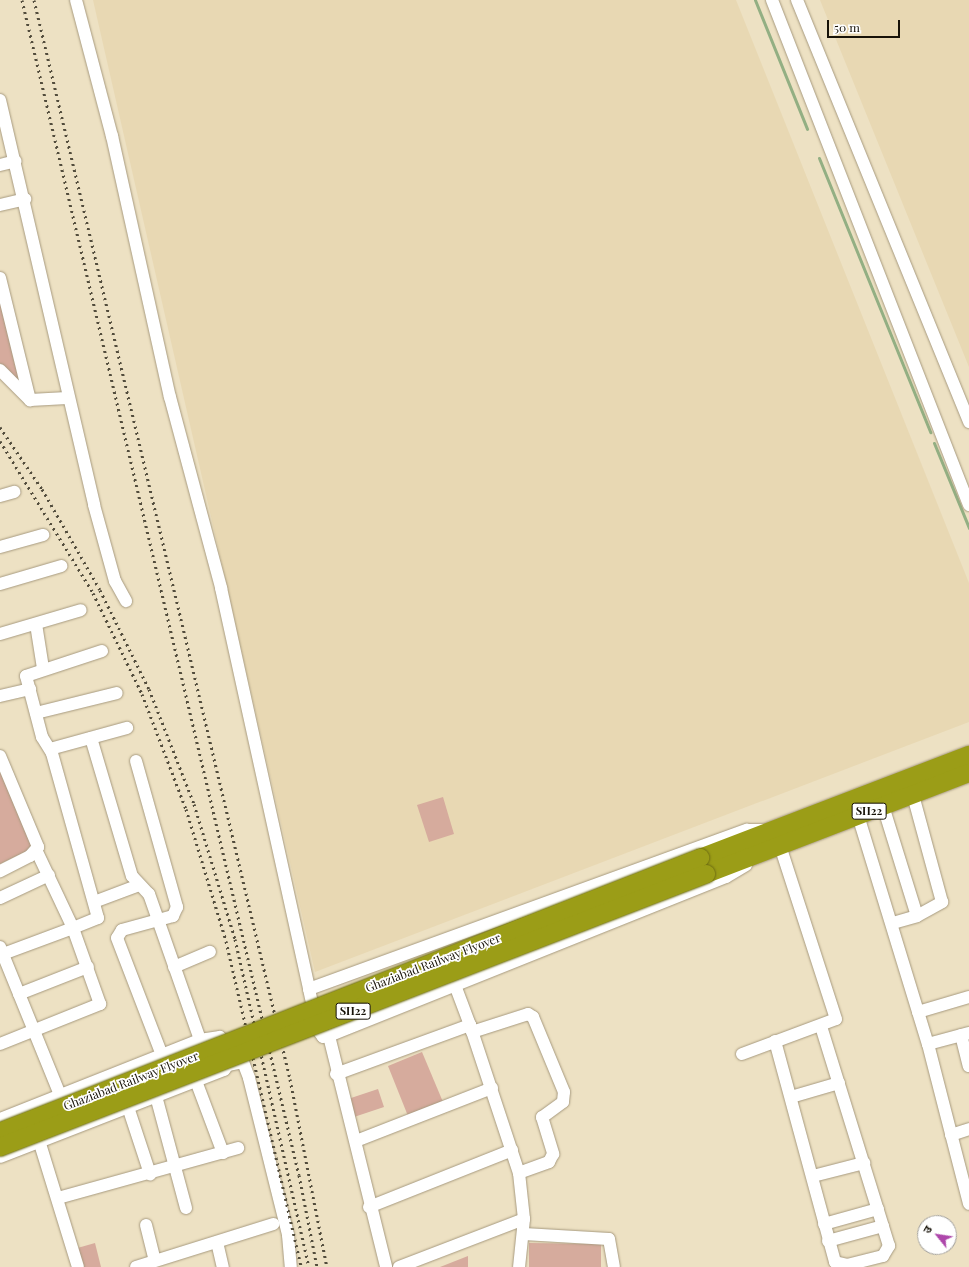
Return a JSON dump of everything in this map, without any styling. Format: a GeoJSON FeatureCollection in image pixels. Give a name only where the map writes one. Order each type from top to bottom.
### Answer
{"type":"FeatureCollection","features":[{"type":"Feature","properties":{"kind":"highway","name":"SH22"},"geometry":{"type":"LineString","coordinates":[[775,842],[856,808],[969,756]]}},
{"type":"Feature","properties":{"kind":"highway","name":"SH22"},"geometry":{"type":"LineString","coordinates":[[856,808],[883,806],[969,773]]}},
{"type":"Feature","properties":{"kind":"highway","name":"Ghaziabad Railway Flyover"},"geometry":{"type":"LineString","coordinates":[[0,1132],[703,866],[775,842]]}},
{"type":"Feature","properties":{"kind":"highway","name":"Ghaziabad Railway Flyover"},"geometry":{"type":"LineString","coordinates":[[0,1147],[703,866]]}},
{"type":"Feature","properties":{"kind":"street"},"geometry":{"type":"LineString","coordinates":[[76,0],[112,136],[172,404],[221,588],[318,1030],[323,1037],[329,1036],[455,984],[726,877],[775,842]]}},
{"type":"Feature","properties":{"kind":"street"},"geometry":{"type":"LineString","coordinates":[[772,0],[969,505]]}},
{"type":"Feature","properties":{"kind":"street"},"geometry":{"type":"LineString","coordinates":[[797,0],[969,422]]}},
{"type":"Feature","properties":{"kind":"street"},"geometry":{"type":"LineString","coordinates":[[0,100],[4,128],[16,161],[25,199],[68,398],[112,572],[126,601]]}},
{"type":"Feature","properties":{"kind":"street"},"geometry":{"type":"LineString","coordinates":[[0,165],[16,161]]}},
{"type":"Feature","properties":{"kind":"street"},"geometry":{"type":"LineString","coordinates":[[0,205],[25,199]]}},
{"type":"Feature","properties":{"kind":"street"},"geometry":{"type":"LineString","coordinates":[[0,278],[30,400]]}},
{"type":"Feature","properties":{"kind":"street"},"geometry":{"type":"LineString","coordinates":[[0,370],[30,400],[68,398]]}},
{"type":"Feature","properties":{"kind":"street"},"geometry":{"type":"LineString","coordinates":[[0,496],[14,492]]}},
{"type":"Feature","properties":{"kind":"street"},"geometry":{"type":"LineString","coordinates":[[0,547],[43,535]]}},
{"type":"Feature","properties":{"kind":"street"},"geometry":{"type":"LineString","coordinates":[[0,584],[61,566]]}},
{"type":"Feature","properties":{"kind":"street"},"geometry":{"type":"LineString","coordinates":[[0,634],[81,610]]}},
{"type":"Feature","properties":{"kind":"street"},"geometry":{"type":"LineString","coordinates":[[36,624],[43,668]]}},
{"type":"Feature","properties":{"kind":"street"},"geometry":{"type":"LineString","coordinates":[[60,1095],[1,950],[97,920],[94,902],[50,749],[42,737],[26,676],[43,668],[102,651]]}},
{"type":"Feature","properties":{"kind":"street"},"geometry":{"type":"LineString","coordinates":[[0,696],[30,689]]}},
{"type":"Feature","properties":{"kind":"street"},"geometry":{"type":"LineString","coordinates":[[36,713],[117,693]]}},
{"type":"Feature","properties":{"kind":"street"},"geometry":{"type":"LineString","coordinates":[[50,749],[127,728]]}},
{"type":"Feature","properties":{"kind":"street"},"geometry":{"type":"LineString","coordinates":[[91,738],[132,876],[149,894],[200,1040]]}},
{"type":"Feature","properties":{"kind":"street"},"geometry":{"type":"LineString","coordinates":[[0,756],[37,852],[73,928],[100,1004],[0,1044]]}},
{"type":"Feature","properties":{"kind":"street"},"geometry":{"type":"LineString","coordinates":[[136,761],[177,906],[173,916],[122,930],[117,938],[162,1055]]}},
{"type":"Feature","properties":{"kind":"street"},"geometry":{"type":"LineString","coordinates":[[893,923],[917,916],[940,904],[942,897],[913,795]]}},
{"type":"Feature","properties":{"kind":"street"},"geometry":{"type":"LineString","coordinates":[[883,806],[917,916]]}},
{"type":"Feature","properties":{"kind":"street"},"geometry":{"type":"LineString","coordinates":[[856,808],[893,923],[928,1044],[969,1204]]}},
{"type":"Feature","properties":{"kind":"street"},"geometry":{"type":"LineString","coordinates":[[309,989],[440,943],[747,830],[775,842],[837,1015],[821,1027],[775,1041],[742,1054]]}},
{"type":"Feature","properties":{"kind":"street"},"geometry":{"type":"LineString","coordinates":[[0,871],[37,852]]}},
{"type":"Feature","properties":{"kind":"street"},"geometry":{"type":"LineString","coordinates":[[0,898],[49,875]]}},
{"type":"Feature","properties":{"kind":"street"},"geometry":{"type":"LineString","coordinates":[[94,902],[139,885]]}},
{"type":"Feature","properties":{"kind":"street"},"geometry":{"type":"LineString","coordinates":[[440,943],[492,1088],[519,1173],[524,1219],[524,1234],[520,1267]]}},
{"type":"Feature","properties":{"kind":"street"},"geometry":{"type":"LineString","coordinates":[[174,967],[210,952]]}},
{"type":"Feature","properties":{"kind":"street"},"geometry":{"type":"LineString","coordinates":[[19,994],[88,967]]}},
{"type":"Feature","properties":{"kind":"street"},"geometry":{"type":"LineString","coordinates":[[918,1012],[969,997]]}},
{"type":"Feature","properties":{"kind":"street"},"geometry":{"type":"LineString","coordinates":[[336,1074],[471,1028],[528,1014],[533,1017],[564,1092],[563,1102],[542,1117],[553,1154],[541,1167],[519,1173]]}},
{"type":"Feature","properties":{"kind":"street"},"geometry":{"type":"LineString","coordinates":[[775,1041],[813,1176],[828,1242],[835,1262],[840,1265],[883,1256],[889,1246],[821,1027]]}},
{"type":"Feature","properties":{"kind":"street"},"geometry":{"type":"LineString","coordinates":[[928,1044],[965,1034],[969,1066]]}},
{"type":"Feature","properties":{"kind":"street"},"geometry":{"type":"LineString","coordinates":[[329,1036],[336,1074],[356,1141],[370,1207],[386,1267]]}},
{"type":"Feature","properties":{"kind":"street"},"geometry":{"type":"LineString","coordinates":[[0,1119],[200,1040],[220,1037],[228,1065]]}},
{"type":"Feature","properties":{"kind":"street"},"geometry":{"type":"LineString","coordinates":[[0,1157],[224,1070],[228,1065],[243,1062],[249,1078],[288,1235],[291,1267]]}},
{"type":"Feature","properties":{"kind":"street"},"geometry":{"type":"LineString","coordinates":[[196,1081],[223,1153]]}},
{"type":"Feature","properties":{"kind":"street"},"geometry":{"type":"LineString","coordinates":[[791,1097],[839,1083]]}},
{"type":"Feature","properties":{"kind":"street"},"geometry":{"type":"LineString","coordinates":[[356,1141],[492,1088]]}},
{"type":"Feature","properties":{"kind":"street"},"geometry":{"type":"LineString","coordinates":[[156,1096],[186,1208]]}},
{"type":"Feature","properties":{"kind":"street"},"geometry":{"type":"LineString","coordinates":[[30,1107],[78,1267]]}},
{"type":"Feature","properties":{"kind":"street"},"geometry":{"type":"LineString","coordinates":[[128,1107],[150,1174]]}},
{"type":"Feature","properties":{"kind":"street"},"geometry":{"type":"LineString","coordinates":[[951,1135],[969,1129]]}},
{"type":"Feature","properties":{"kind":"street"},"geometry":{"type":"LineString","coordinates":[[58,1198],[175,1168],[238,1148]]}},
{"type":"Feature","properties":{"kind":"street"},"geometry":{"type":"LineString","coordinates":[[370,1207],[512,1150]]}},
{"type":"Feature","properties":{"kind":"street"},"geometry":{"type":"LineString","coordinates":[[813,1176],[864,1163]]}},
{"type":"Feature","properties":{"kind":"street"},"geometry":{"type":"LineString","coordinates":[[824,1224],[878,1209]]}},
{"type":"Feature","properties":{"kind":"street"},"geometry":{"type":"LineString","coordinates":[[399,1267],[524,1219]]}},
{"type":"Feature","properties":{"kind":"street"},"geometry":{"type":"LineString","coordinates":[[136,1267],[273,1224]]}},
{"type":"Feature","properties":{"kind":"street"},"geometry":{"type":"LineString","coordinates":[[146,1225],[155,1260]]}},
{"type":"Feature","properties":{"kind":"street"},"geometry":{"type":"LineString","coordinates":[[828,1242],[883,1226]]}},
{"type":"Feature","properties":{"kind":"street"},"geometry":{"type":"LineString","coordinates":[[524,1234],[609,1239],[614,1267]]}},
{"type":"Feature","properties":{"kind":"street"},"geometry":{"type":"LineString","coordinates":[[217,1242],[224,1267]]}},
{"type":"Feature","properties":{"kind":"shaded area"},"geometry":{"type":"Polygon","coordinates":[[[93,0],[736,0],[969,583],[969,722],[315,972],[93,0]]]}},
{"type":"Feature","properties":{"kind":"shaded area"},"geometry":{"type":"Polygon","coordinates":[[[820,0],[969,0],[969,367],[820,0]]]}},
{"type":"Feature","properties":{"kind":"shaded area"},"geometry":{"type":"Polygon","coordinates":[[[0,302],[18,377],[16,384],[0,363],[0,302]]]}},
{"type":"Feature","properties":{"kind":"shaded area"},"geometry":{"type":"Polygon","coordinates":[[[0,772],[33,848],[0,864],[0,772]]]}},
{"type":"Feature","properties":{"kind":"shaded area"},"geometry":{"type":"Polygon","coordinates":[[[443,797],[454,834],[429,842],[417,805],[443,797]]]}},
{"type":"Feature","properties":{"kind":"shaded area"},"geometry":{"type":"Polygon","coordinates":[[[422,1052],[443,1102],[408,1116],[388,1066],[422,1052]]]}},
{"type":"Feature","properties":{"kind":"shaded area"},"geometry":{"type":"Polygon","coordinates":[[[378,1089],[384,1107],[354,1117],[348,1099],[378,1089]]]}},
{"type":"Feature","properties":{"kind":"shaded area"},"geometry":{"type":"Polygon","coordinates":[[[95,1243],[101,1267],[79,1267],[74,1249],[95,1243]]]}},
{"type":"Feature","properties":{"kind":"shaded area"},"geometry":{"type":"Polygon","coordinates":[[[529,1243],[601,1244],[601,1267],[529,1267],[529,1243]]]}},
{"type":"Feature","properties":{"kind":"shaded area"},"geometry":{"type":"Polygon","coordinates":[[[468,1256],[468,1267],[440,1267],[468,1256]]]}},
{"type":"Feature","properties":{"kind":"waterway"},"geometry":{"type":"LineString","coordinates":[[755,0],[807,129]]}},
{"type":"Feature","properties":{"kind":"waterway"},"geometry":{"type":"LineString","coordinates":[[819,158],[930,432]]}},
{"type":"Feature","properties":{"kind":"waterway"},"geometry":{"type":"LineString","coordinates":[[934,443],[969,528]]}},
{"type":"Feature","properties":{"kind":"railway"},"geometry":{"type":"LineString","coordinates":[[22,0],[299,1175],[317,1267]]}},
{"type":"Feature","properties":{"kind":"railway"},"geometry":{"type":"LineString","coordinates":[[34,0],[290,1079],[327,1267]]}},
{"type":"Feature","properties":{"kind":"railway"},"geometry":{"type":"LineString","coordinates":[[0,427],[42,489],[100,590],[149,689],[194,804],[235,939],[309,1267]]}},
{"type":"Feature","properties":{"kind":"railway"},"geometry":{"type":"LineString","coordinates":[[0,441],[93,593],[142,694],[186,809],[226,941],[301,1267]]}}]}
